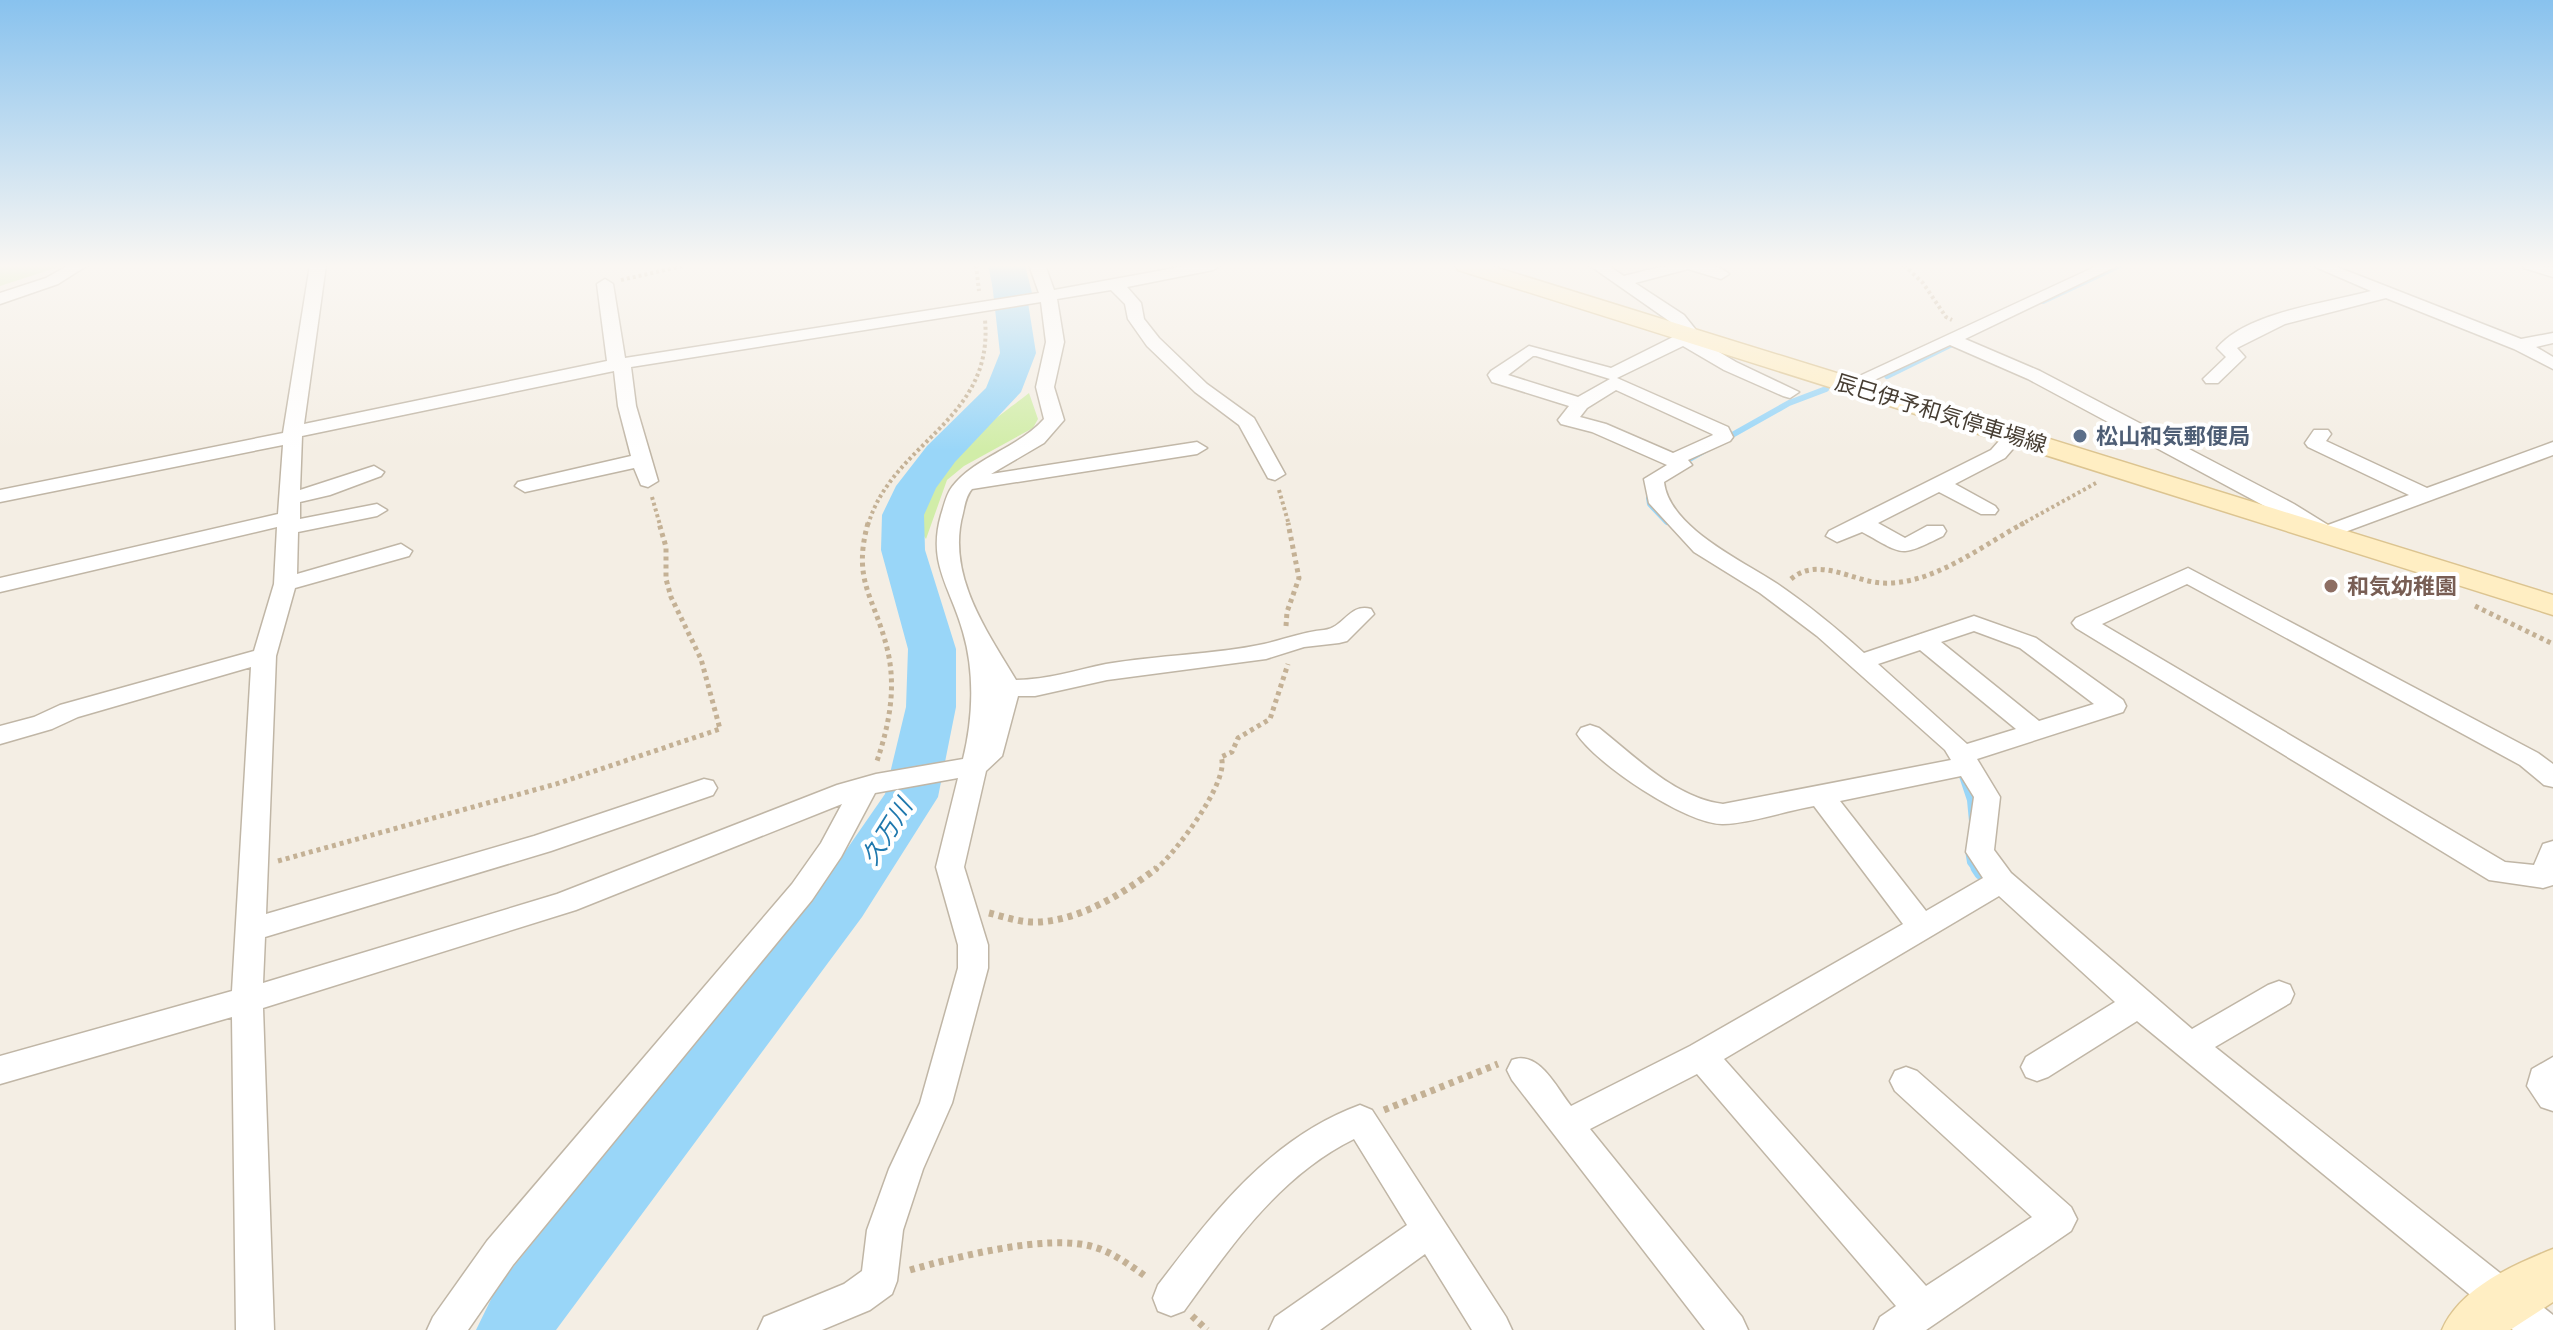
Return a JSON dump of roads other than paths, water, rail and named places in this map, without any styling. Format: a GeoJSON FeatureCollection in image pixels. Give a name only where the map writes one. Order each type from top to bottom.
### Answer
{"type":"FeatureCollection","features":[{"type":"Feature","properties":{"kind":"main road","name":"辰巳伊予和気停車場線"},"geometry":{"type":"LineString","coordinates":[[1657,327],[2553,605]]}},
{"type":"Feature","properties":{"kind":"main road"},"geometry":{"type":"LineString","coordinates":[[2506,1320],[2553,1274]]}},
{"type":"Feature","properties":{"kind":"street"},"geometry":{"type":"LineString","coordinates":[[255,1330],[247,999],[264,656],[285,584],[293,434],[309,327]]}},
{"type":"Feature","properties":{"kind":"street"},"geometry":{"type":"LineString","coordinates":[[613,327],[627,406],[648,481]]}},
{"type":"Feature","properties":{"kind":"street"},"geometry":{"type":"LineString","coordinates":[[0,496],[293,434],[352,427],[620,364],[856,327]]}},
{"type":"Feature","properties":{"kind":"street"},"geometry":{"type":"LineString","coordinates":[[0,1070],[342,973],[566,902],[682,859],[824,800],[871,785],[969,767],[989,756],[1008,688],[999,668],[975,632],[957,592],[946,551],[947,532],[958,493],[964,485],[979,471],[1037,439],[1054,420],[1045,387],[1055,342],[1051,327]]}},
{"type":"Feature","properties":{"kind":"street"},"geometry":{"type":"LineString","coordinates":[[1142,327],[1153,342],[1201,388],[1247,422],[1275,474]]}},
{"type":"Feature","properties":{"kind":"street"},"geometry":{"type":"LineString","coordinates":[[1682,327],[1687,337],[1730,366],[1790,392]]}},
{"type":"Feature","properties":{"kind":"street"},"geometry":{"type":"LineString","coordinates":[[1849,385],[1978,327]]}},
{"type":"Feature","properties":{"kind":"street"},"geometry":{"type":"LineString","coordinates":[[2212,379],[2236,357],[2226,348],[2238,337],[2265,327]]}},
{"type":"Feature","properties":{"kind":"street"},"geometry":{"type":"LineString","coordinates":[[2475,327],[2520,345],[2553,364]]}},
{"type":"Feature","properties":{"kind":"street"},"geometry":{"type":"LineString","coordinates":[[1687,337],[1613,378],[1580,404],[1568,420],[1599,428],[1682,465],[1654,479],[1656,499],[1702,547],[1775,593],[1945,734],[1987,797],[1980,852],[2001,881],[2138,1004],[2506,1320]]}},
{"type":"Feature","properties":{"kind":"street"},"geometry":{"type":"LineString","coordinates":[[2520,345],[2553,338]]}},
{"type":"Feature","properties":{"kind":"street"},"geometry":{"type":"LineString","coordinates":[[1951,339],[2034,375],[2287,508],[2326,533],[2549,452]]}},
{"type":"Feature","properties":{"kind":"street"},"geometry":{"type":"LineString","coordinates":[[1580,404],[1498,378],[1497,375],[1529,351],[1537,351],[1613,378],[1721,431],[1723,437],[1673,460]]}},
{"type":"Feature","properties":{"kind":"street"},"geometry":{"type":"LineString","coordinates":[[2321,434],[2315,443],[2426,495]]}},
{"type":"Feature","properties":{"kind":"street"},"geometry":{"type":"LineString","coordinates":[[1837,536],[1998,454],[2014,436]]}},
{"type":"Feature","properties":{"kind":"street"},"geometry":{"type":"LineString","coordinates":[[964,485],[1197,448]]}},
{"type":"Feature","properties":{"kind":"street"},"geometry":{"type":"LineString","coordinates":[[525,486],[642,460]]}},
{"type":"Feature","properties":{"kind":"street"},"geometry":{"type":"LineString","coordinates":[[290,515],[323,491],[374,472]]}},
{"type":"Feature","properties":{"kind":"street"},"geometry":{"type":"LineString","coordinates":[[1939,484],[1988,510]]}},
{"type":"Feature","properties":{"kind":"street"},"geometry":{"type":"LineString","coordinates":[[0,585],[290,515],[377,510]]}},
{"type":"Feature","properties":{"kind":"street"},"geometry":{"type":"LineString","coordinates":[[1862,523],[1905,546],[1935,531]]}},
{"type":"Feature","properties":{"kind":"street"},"geometry":{"type":"LineString","coordinates":[[285,584],[401,551]]}},
{"type":"Feature","properties":{"kind":"street"},"geometry":{"type":"LineString","coordinates":[[2553,778],[2529,759],[2188,575],[2084,623],[2499,872],[2543,877],[2553,851]]}},
{"type":"Feature","properties":{"kind":"street"},"geometry":{"type":"LineString","coordinates":[[1008,688],[1035,688],[1107,672],[1266,651],[1288,644],[1339,636],[1363,614]]}},
{"type":"Feature","properties":{"kind":"street"},"geometry":{"type":"LineString","coordinates":[[1590,734],[1684,805],[1707,814],[1723,814],[1821,795],[1964,760],[2035,731],[2114,706],[2028,643],[1974,623],[1861,662]]}},
{"type":"Feature","properties":{"kind":"street"},"geometry":{"type":"LineString","coordinates":[[777,1330],[857,1297],[879,1281],[885,1230],[906,1169],[936,1103],[973,968],[973,945],[950,867],[983,703],[983,677],[975,632]]}},
{"type":"Feature","properties":{"kind":"street"},"geometry":{"type":"LineString","coordinates":[[1923,640],[2035,731]]}},
{"type":"Feature","properties":{"kind":"street"},"geometry":{"type":"LineString","coordinates":[[0,735],[43,723],[69,711],[264,656]]}},
{"type":"Feature","properties":{"kind":"street"},"geometry":{"type":"LineString","coordinates":[[446,1330],[500,1253],[802,892],[871,785]]}},
{"type":"Feature","properties":{"kind":"street"},"geometry":{"type":"LineString","coordinates":[[250,930],[541,844],[704,788]]}},
{"type":"Feature","properties":{"kind":"street"},"geometry":{"type":"LineString","coordinates":[[1821,795],[1922,927]]}},
{"type":"Feature","properties":{"kind":"street"},"geometry":{"type":"LineString","coordinates":[[1565,1125],[1701,1056],[2001,881]]}},
{"type":"Feature","properties":{"kind":"street"},"geometry":{"type":"LineString","coordinates":[[2190,1046],[2279,994]]}},
{"type":"Feature","properties":{"kind":"street"},"geometry":{"type":"LineString","coordinates":[[2037,1067],[2138,1004]]}},
{"type":"Feature","properties":{"kind":"street"},"geometry":{"type":"LineString","coordinates":[[1701,1056],[1923,1310]]}},
{"type":"Feature","properties":{"kind":"street"},"geometry":{"type":"LineString","coordinates":[[1523,1070],[1729,1330]]}},
{"type":"Feature","properties":{"kind":"street"},"geometry":{"type":"LineString","coordinates":[[2553,1071],[2543,1079],[2543,1086],[2553,1097]]}},
{"type":"Feature","properties":{"kind":"street"},"geometry":{"type":"LineString","coordinates":[[1893,1330],[2059,1219],[1906,1081]]}},
{"type":"Feature","properties":{"kind":"street"},"geometry":{"type":"LineString","coordinates":[[1171,1298],[1220,1232],[1281,1169],[1316,1142],[1360,1120],[1493,1330]]}},
{"type":"Feature","properties":{"kind":"street"},"geometry":{"type":"LineString","coordinates":[[1288,1330],[1429,1230]]}},
{"type":"Feature","properties":{"kind":"waterway","name":"久万川"},"geometry":{"type":"LineString","coordinates":[[514,1330],[523,1313],[842,901],[911,797],[931,707],[932,649],[903,550],[903,515],[916,486],[941,454],[1003,392],[1018,353],[1014,327]]}},
{"type":"Feature","properties":{"kind":"waterway"},"geometry":{"type":"LineString","coordinates":[[1887,376],[1958,341]]}},
{"type":"Feature","properties":{"kind":"waterway"},"geometry":{"type":"LineString","coordinates":[[1686,461],[1789,403],[1826,389]]}},
{"type":"Feature","properties":{"kind":"waterway"},"geometry":{"type":"LineString","coordinates":[[1649,498],[1650,504],[1667,522]]}},
{"type":"Feature","properties":{"kind":"waterway"},"geometry":{"type":"LineString","coordinates":[[1963,776],[1971,800],[1973,821]]}},
{"type":"Feature","properties":{"kind":"waterway"},"geometry":{"type":"LineString","coordinates":[[1969,850],[1971,862],[1977,870]]}},
{"type":"Feature","properties":{"kind":"waterway"},"geometry":{"type":"LineString","coordinates":[[1976,868],[1980,874]]}},
{"type":"Feature","properties":{"kind":"place","name":"松山和気郵便局"},"geometry":{"type":"Point","coordinates":[2080,436]}},
{"type":"Feature","properties":{"kind":"place","name":"和気幼稚園"},"geometry":{"type":"Point","coordinates":[2331,586]}}]}
